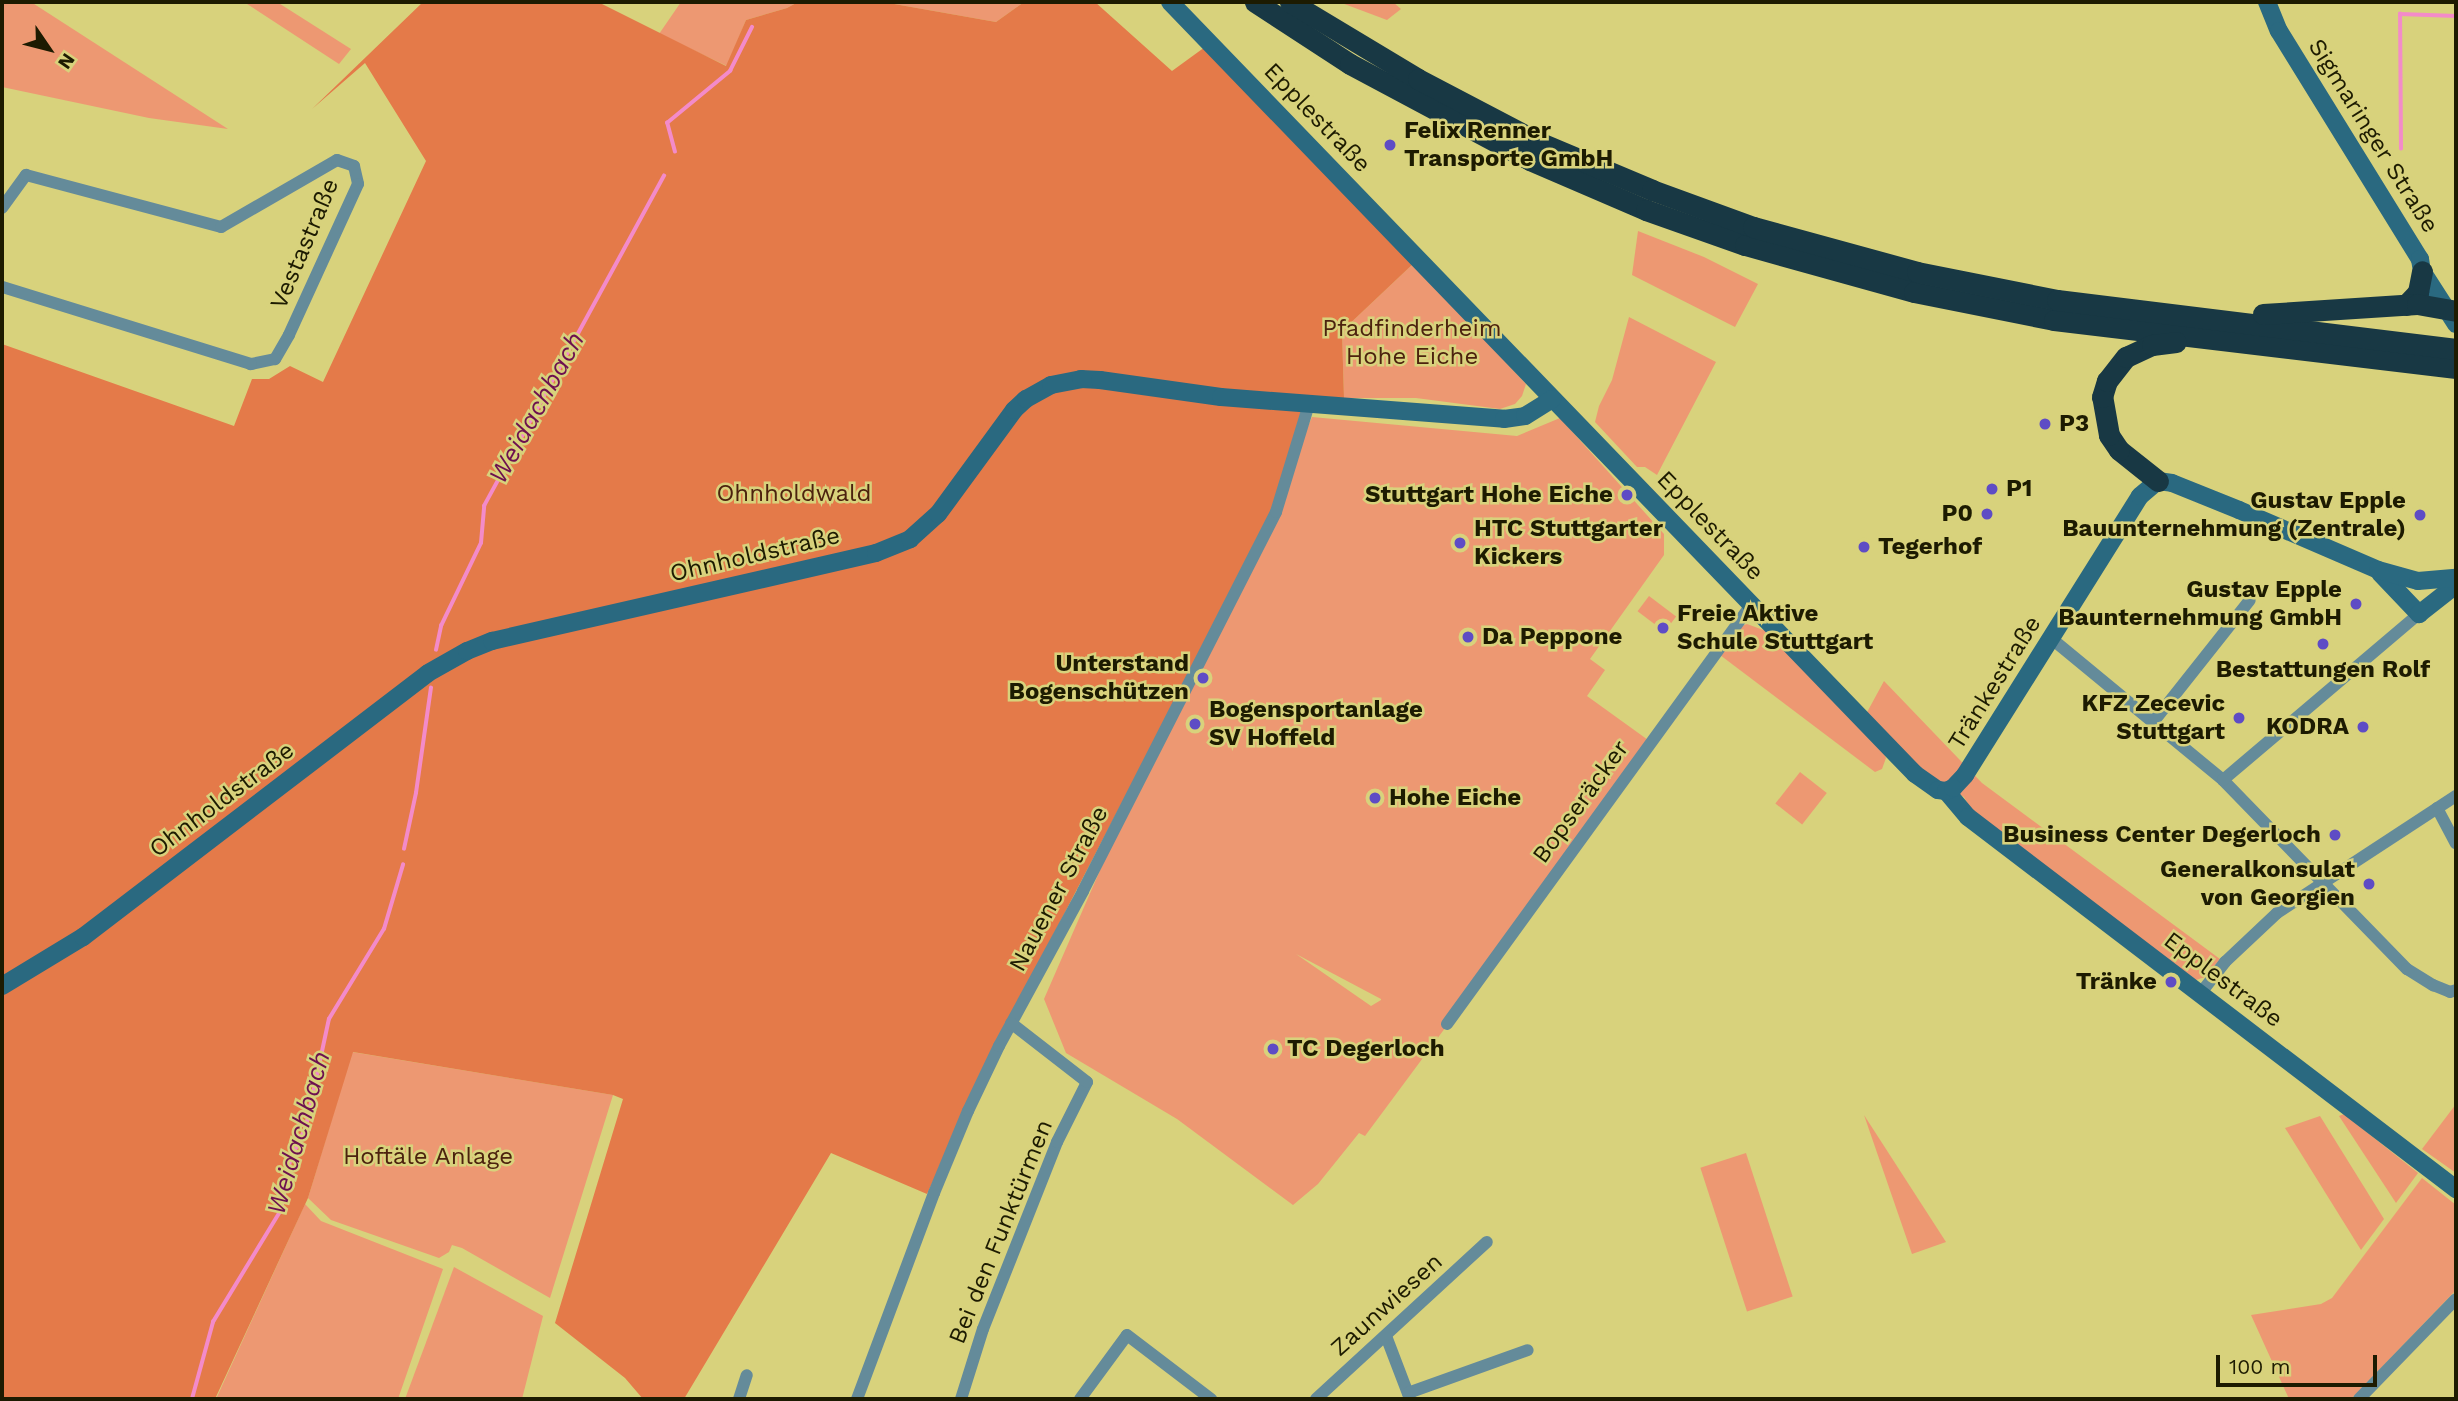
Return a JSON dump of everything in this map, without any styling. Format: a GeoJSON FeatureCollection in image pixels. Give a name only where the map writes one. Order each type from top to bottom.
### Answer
{"type":"FeatureCollection","features":[{"type":"Feature","properties":{"kind":"highway"},"geometry":{"type":"LineString","coordinates":[[1255,2],[1350,64],[1518,154],[1646,210],[1745,245],[1840,274],[1985,308],[2456,349]]}},
{"type":"Feature","properties":{"kind":"highway"},"geometry":{"type":"LineString","coordinates":[[1290,2],[1418,79],[1538,142],[1652,190],[1753,227],[1853,256],[1986,286],[2112,308],[2204,328],[2456,368]]}},
{"type":"Feature","properties":{"kind":"highway"},"geometry":{"type":"LineString","coordinates":[[2406,305],[2417,292],[2421,265]]}},
{"type":"Feature","properties":{"kind":"highway"},"geometry":{"type":"LineString","coordinates":[[2158,481],[2119,450],[2109,435],[2102,397],[2115,368],[2136,350],[2204,328],[2406,305],[2454,311]]}},
{"type":"Feature","properties":{"kind":"main road","name":"Epplestraße"},"geometry":{"type":"LineString","coordinates":[[1170,2],[1915,774],[1938,790],[1945,791],[1968,817],[2456,1189]]}},
{"type":"Feature","properties":{"kind":"main road","name":"Sigmaringer Straße"},"geometry":{"type":"LineString","coordinates":[[2267,2],[2279,31],[2421,265],[2454,311]]}},
{"type":"Feature","properties":{"kind":"main road","name":"Ohnholdstraße"},"geometry":{"type":"LineString","coordinates":[[2,986],[87,935],[428,673],[467,651],[519,635],[876,553],[911,539],[938,514],[1014,410],[1051,385],[1081,379],[1100,380],[1171,392],[1504,419],[1525,416],[1552,399]]}},
{"type":"Feature","properties":{"kind":"main road"},"geometry":{"type":"LineString","coordinates":[[2158,481],[2172,483],[2378,570],[2417,581],[2456,578]]}},
{"type":"Feature","properties":{"kind":"main road","name":"Tränkestraße"},"geometry":{"type":"LineString","coordinates":[[1945,791],[1953,788],[1965,775],[2140,496],[2158,481]]}},
{"type":"Feature","properties":{"kind":"main road"},"geometry":{"type":"LineString","coordinates":[[2378,570],[2419,614],[2456,585]]}},
{"type":"Feature","properties":{"kind":"street","name":"Vestastraße"},"geometry":{"type":"LineString","coordinates":[[2,208],[26,175],[221,227],[337,160],[354,166],[358,184],[289,335],[275,359],[251,364],[2,287]]}},
{"type":"Feature","properties":{"kind":"street","name":"Nauener Straße"},"geometry":{"type":"LineString","coordinates":[[857,1399],[933,1193],[1014,1018],[1089,879],[1276,512],[1310,404]]}},
{"type":"Feature","properties":{"kind":"street"},"geometry":{"type":"LineString","coordinates":[[2154,721],[2250,600]]}},
{"type":"Feature","properties":{"kind":"street","name":"Bopseräcker"},"geometry":{"type":"LineString","coordinates":[[1447,1024],[1751,604]]}},
{"type":"Feature","properties":{"kind":"street"},"geometry":{"type":"LineString","coordinates":[[2224,780],[2419,614]]}},
{"type":"Feature","properties":{"kind":"street"},"geometry":{"type":"LineString","coordinates":[[2052,639],[2224,780],[2324,880],[2407,969],[2433,985],[2451,992],[2456,990]]}},
{"type":"Feature","properties":{"kind":"street"},"geometry":{"type":"LineString","coordinates":[[2200,994],[2251,935],[2324,880],[2456,796]]}},
{"type":"Feature","properties":{"kind":"street"},"geometry":{"type":"LineString","coordinates":[[2437,808],[2456,843]]}},
{"type":"Feature","properties":{"kind":"street","name":"Bei den Funktürmen"},"geometry":{"type":"LineString","coordinates":[[961,1399],[998,1292],[1057,1142],[1087,1082],[1014,1018]]}},
{"type":"Feature","properties":{"kind":"street","name":"Zaunwiesen"},"geometry":{"type":"LineString","coordinates":[[1316,1399],[1487,1242]]}},
{"type":"Feature","properties":{"kind":"street"},"geometry":{"type":"LineString","coordinates":[[2359,1399],[2456,1299]]}},
{"type":"Feature","properties":{"kind":"street"},"geometry":{"type":"LineString","coordinates":[[1080,1399],[1127,1335],[1211,1399]]}},
{"type":"Feature","properties":{"kind":"street"},"geometry":{"type":"LineString","coordinates":[[1386,1336],[1409,1396],[1528,1350]]}},
{"type":"Feature","properties":{"kind":"street"},"geometry":{"type":"LineString","coordinates":[[739,1399],[747,1375]]}},
{"type":"Feature","properties":{"kind":"green space"},"geometry":{"type":"Polygon","coordinates":[[[2,2],[31,2],[228,129],[149,118],[2,87],[2,2]]]}},
{"type":"Feature","properties":{"kind":"green space"},"geometry":{"type":"Polygon","coordinates":[[[244,2],[277,2],[351,49],[339,64],[244,2]]]}},
{"type":"Feature","properties":{"kind":"green space","name":"Ohnholdwald"},"geometry":{"type":"Polygon","coordinates":[[[423,2],[598,2],[726,66],[746,20],[798,2],[883,2],[996,22],[1024,2],[1095,2],[1172,71],[1205,47],[1414,263],[1342,331],[1344,398],[1308,398],[1267,523],[1006,1026],[927,1194],[831,1153],[684,1399],[643,1399],[625,1378],[555,1323],[623,1099],[613,1095],[353,1052],[308,1198],[215,1399],[2,1399],[2,344],[234,426],[252,379],[269,379],[290,366],[323,382],[426,161],[365,63],[312,109],[423,2]]]}},
{"type":"Feature","properties":{"kind":"green space"},"geometry":{"type":"Polygon","coordinates":[[[681,2],[798,2],[746,20],[727,66],[659,34],[681,2]]]}},
{"type":"Feature","properties":{"kind":"green space"},"geometry":{"type":"Polygon","coordinates":[[[883,2],[1024,2],[996,22],[883,2]]]}},
{"type":"Feature","properties":{"kind":"green space"},"geometry":{"type":"Polygon","coordinates":[[[1339,2],[1393,2],[1401,9],[1387,20],[1339,2]]]}},
{"type":"Feature","properties":{"kind":"green space"},"geometry":{"type":"Polygon","coordinates":[[[1638,231],[1704,257],[1758,284],[1735,327],[1632,275],[1638,231]]]}},
{"type":"Feature","properties":{"kind":"green space","name":"Pfadfinderheim Hohe Eiche"},"geometry":{"type":"Polygon","coordinates":[[[1414,263],[1526,384],[1522,396],[1515,404],[1500,409],[1416,398],[1344,398],[1342,331],[1414,263]]]}},
{"type":"Feature","properties":{"kind":"green space"},"geometry":{"type":"Polygon","coordinates":[[[1629,317],[1716,362],[1657,475],[1645,467],[1637,467],[1595,422],[1599,406],[1612,380],[1629,317]]]}},
{"type":"Feature","properties":{"kind":"green space","name":"Hohe Eiche"},"geometry":{"type":"Polygon","coordinates":[[[1312,417],[1517,436],[1560,418],[1664,534],[1664,555],[1590,659],[1605,670],[1587,696],[1655,745],[1365,1136],[1359,1133],[1318,1184],[1293,1205],[1177,1119],[1066,1053],[1044,999],[1108,852],[1220,630],[1312,417]],[[1296,954],[1371,1006],[1381,999],[1296,954]]]}},
{"type":"Feature","properties":{"kind":"green space"},"geometry":{"type":"Polygon","coordinates":[[[1649,596],[1676,616],[1665,632],[1638,611],[1649,596]]]}},
{"type":"Feature","properties":{"kind":"green space"},"geometry":{"type":"Polygon","coordinates":[[[1747,624],[1766,631],[1882,749],[1886,758],[1882,769],[1875,772],[1720,655],[1741,626],[1747,624]]]}},
{"type":"Feature","properties":{"kind":"green space"},"geometry":{"type":"Polygon","coordinates":[[[1884,681],[1982,783],[2220,959],[2205,977],[2196,980],[1973,813],[1964,797],[1923,772],[1865,716],[1884,681]]]}},
{"type":"Feature","properties":{"kind":"green space"},"geometry":{"type":"Polygon","coordinates":[[[1800,772],[1827,793],[1802,824],[1775,804],[1800,772]]]}},
{"type":"Feature","properties":{"kind":"green space","name":"Hoftäle Anlage"},"geometry":{"type":"Polygon","coordinates":[[[352,1052],[613,1095],[550,1298],[462,1248],[452,1245],[449,1252],[439,1258],[331,1220],[308,1198],[352,1052]]]}},
{"type":"Feature","properties":{"kind":"green space"},"geometry":{"type":"Polygon","coordinates":[[[2456,1104],[2456,1173],[2422,1149],[2456,1104]]]}},
{"type":"Feature","properties":{"kind":"green space"},"geometry":{"type":"Polygon","coordinates":[[[2344,1114],[2418,1173],[2396,1203],[2339,1116],[2344,1114]]]}},
{"type":"Feature","properties":{"kind":"green space"},"geometry":{"type":"Polygon","coordinates":[[[1864,1115],[1946,1242],[1912,1254],[1864,1115]]]}},
{"type":"Feature","properties":{"kind":"green space"},"geometry":{"type":"Polygon","coordinates":[[[2320,1116],[2384,1219],[2361,1250],[2285,1128],[2320,1116]]]}},
{"type":"Feature","properties":{"kind":"green space"},"geometry":{"type":"Polygon","coordinates":[[[1746,1153],[1793,1297],[1747,1311],[1700,1168],[1746,1153]]]}},
{"type":"Feature","properties":{"kind":"green space"},"geometry":{"type":"Polygon","coordinates":[[[2422,1178],[2456,1205],[2456,1290],[2351,1399],[2289,1399],[2251,1315],[2321,1304],[2332,1298],[2422,1178]]]}},
{"type":"Feature","properties":{"kind":"green space"},"geometry":{"type":"Polygon","coordinates":[[[305,1204],[321,1221],[443,1269],[398,1399],[216,1399],[305,1204]]]}},
{"type":"Feature","properties":{"kind":"green space"},"geometry":{"type":"Polygon","coordinates":[[[454,1267],[543,1316],[522,1399],[405,1399],[454,1267]]]}},
{"type":"Feature","properties":{"kind":"waterway"},"geometry":{"type":"LineString","coordinates":[[2401,149],[2400,14],[2456,16]]}},
{"type":"Feature","properties":{"kind":"waterway","name":"Weidachbach"},"geometry":{"type":"LineString","coordinates":[[675,152],[667,123],[730,71],[752,27]]}},
{"type":"Feature","properties":{"kind":"waterway","name":"Weidachbach"},"geometry":{"type":"LineString","coordinates":[[436,650],[441,626],[481,543],[484,506],[664,176]]}},
{"type":"Feature","properties":{"kind":"waterway","name":"Weidachbach"},"geometry":{"type":"LineString","coordinates":[[404,849],[416,793],[431,688]]}},
{"type":"Feature","properties":{"kind":"waterway","name":"Weidachbach"},"geometry":{"type":"LineString","coordinates":[[192,1399],[213,1322],[281,1210],[290,1161],[306,1126],[329,1019],[384,929],[403,865]]}},
{"type":"Feature","properties":{"kind":"place","name":"Felix Renner Transporte GmbH"},"geometry":{"type":"Point","coordinates":[1390,145]}},
{"type":"Feature","properties":{"kind":"place","name":"P3"},"geometry":{"type":"Point","coordinates":[2045,424]}},
{"type":"Feature","properties":{"kind":"place","name":"P1"},"geometry":{"type":"Point","coordinates":[1992,489]}},
{"type":"Feature","properties":{"kind":"place","name":"Stuttgart Hohe Eiche"},"geometry":{"type":"Point","coordinates":[1627,495]}},
{"type":"Feature","properties":{"kind":"place","name":"P0"},"geometry":{"type":"Point","coordinates":[1987,514]}},
{"type":"Feature","properties":{"kind":"place","name":"Gustav Epple Bauunternehmung (Zentrale)"},"geometry":{"type":"Point","coordinates":[2420,515]}},
{"type":"Feature","properties":{"kind":"place","name":"HTC Stuttgarter Kickers"},"geometry":{"type":"Point","coordinates":[1460,543]}},
{"type":"Feature","properties":{"kind":"place","name":"Tegerhof"},"geometry":{"type":"Point","coordinates":[1864,547]}},
{"type":"Feature","properties":{"kind":"place","name":"Gustav Epple Baunternehmung GmbH"},"geometry":{"type":"Point","coordinates":[2356,604]}},
{"type":"Feature","properties":{"kind":"place","name":"Freie Aktive Schule Stuttgart"},"geometry":{"type":"Point","coordinates":[1663,628]}},
{"type":"Feature","properties":{"kind":"place","name":"Da Peppone"},"geometry":{"type":"Point","coordinates":[1468,637]}},
{"type":"Feature","properties":{"kind":"place","name":"Bestattungen Rolf"},"geometry":{"type":"Point","coordinates":[2323,644]}},
{"type":"Feature","properties":{"kind":"place","name":"Unterstand Bogenschützen"},"geometry":{"type":"Point","coordinates":[1203,678]}},
{"type":"Feature","properties":{"kind":"place","name":"KFZ Zecevic Stuttgart"},"geometry":{"type":"Point","coordinates":[2239,718]}},
{"type":"Feature","properties":{"kind":"place","name":"Bogensportanlage SV Hoffeld"},"geometry":{"type":"Point","coordinates":[1195,724]}},
{"type":"Feature","properties":{"kind":"place","name":"KODRA"},"geometry":{"type":"Point","coordinates":[2363,727]}},
{"type":"Feature","properties":{"kind":"place","name":"Hohe Eiche"},"geometry":{"type":"Point","coordinates":[1375,798]}},
{"type":"Feature","properties":{"kind":"place","name":"Business Center Degerloch"},"geometry":{"type":"Point","coordinates":[2335,835]}},
{"type":"Feature","properties":{"kind":"place","name":"Generalkonsulat von Georgien"},"geometry":{"type":"Point","coordinates":[2369,884]}},
{"type":"Feature","properties":{"kind":"place","name":"Tränke"},"geometry":{"type":"Point","coordinates":[2171,982]}},
{"type":"Feature","properties":{"kind":"place","name":"TC Degerloch"},"geometry":{"type":"Point","coordinates":[1273,1049]}}]}
